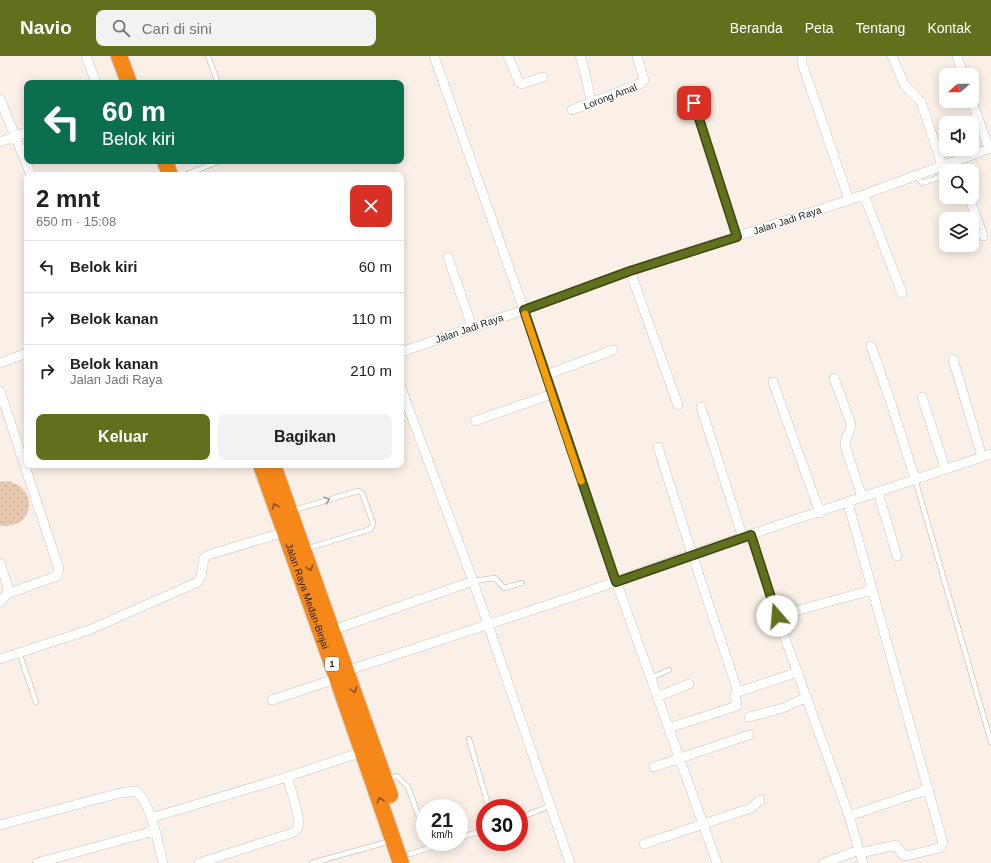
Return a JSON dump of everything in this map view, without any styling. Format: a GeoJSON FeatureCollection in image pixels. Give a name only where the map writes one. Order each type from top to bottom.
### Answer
{"type":"FeatureCollection","features":[{"type":"Feature","properties":{"kind":"highway"},"geometry":{"type":"LineString","coordinates":[[119,56],[128,80]]}},
{"type":"Feature","properties":{"kind":"highway"},"geometry":{"type":"LineString","coordinates":[[127,56],[136,80]]}},
{"type":"Feature","properties":{"kind":"highway","name":"Jalan Raya Medan-Binjai"},"geometry":{"type":"LineString","coordinates":[[262,468],[284,532],[369,750],[394,840],[408,860]]}},
{"type":"Feature","properties":{"kind":"highway","name":"Jalan Raya Medan-Binjai"},"geometry":{"type":"LineString","coordinates":[[274,468],[332,630],[340,675]]}},
{"type":"Feature","properties":{"kind":"highway","name":"Jalan Raya Medan-Binjai"},"geometry":{"type":"LineString","coordinates":[[369,750],[384,778],[408,860]]}},
{"type":"Feature","properties":{"kind":"street"},"geometry":{"type":"LineString","coordinates":[[86,56],[95,80]]}},
{"type":"Feature","properties":{"kind":"street"},"geometry":{"type":"LineString","coordinates":[[434,56],[524,310],[616,582],[705,825],[717,863]]}},
{"type":"Feature","properties":{"kind":"street"},"geometry":{"type":"LineString","coordinates":[[508,56],[518,82],[522,84],[543,77]]}},
{"type":"Feature","properties":{"kind":"street"},"geometry":{"type":"LineString","coordinates":[[580,56],[586,74],[586,86],[592,102]]}},
{"type":"Feature","properties":{"kind":"street","name":"Lorong Amal"},"geometry":{"type":"LineString","coordinates":[[572,110],[644,80],[637,56]]}},
{"type":"Feature","properties":{"kind":"street"},"geometry":{"type":"LineString","coordinates":[[892,56],[905,86],[921,102],[950,164]]}},
{"type":"Feature","properties":{"kind":"street"},"geometry":{"type":"LineString","coordinates":[[957,56],[961,68]]}},
{"type":"Feature","properties":{"kind":"street"},"geometry":{"type":"LineString","coordinates":[[802,59],[849,200]]}},
{"type":"Feature","properties":{"kind":"street"},"geometry":{"type":"LineString","coordinates":[[0,99],[24,158]]}},
{"type":"Feature","properties":{"kind":"street"},"geometry":{"type":"LineString","coordinates":[[694,103],[737,237]]}},
{"type":"Feature","properties":{"kind":"street"},"geometry":{"type":"LineString","coordinates":[[975,108],[990,149]]}},
{"type":"Feature","properties":{"kind":"street"},"geometry":{"type":"LineString","coordinates":[[0,142],[24,133]]}},
{"type":"Feature","properties":{"kind":"street","name":"Jalan Jadi Raya"},"geometry":{"type":"LineString","coordinates":[[952,164],[990,149]]}},
{"type":"Feature","properties":{"kind":"street","name":"Jalan Jadi Raya"},"geometry":{"type":"LineString","coordinates":[[404,351],[524,310],[630,271],[849,200],[916,175],[939,168]]}},
{"type":"Feature","properties":{"kind":"street"},"geometry":{"type":"LineString","coordinates":[[864,194],[902,293]]}},
{"type":"Feature","properties":{"kind":"street"},"geometry":{"type":"LineString","coordinates":[[972,204],[983,236]]}},
{"type":"Feature","properties":{"kind":"street"},"geometry":{"type":"LineString","coordinates":[[448,256],[472,327]]}},
{"type":"Feature","properties":{"kind":"street"},"geometry":{"type":"LineString","coordinates":[[630,271],[678,405]]}},
{"type":"Feature","properties":{"kind":"street"},"geometry":{"type":"LineString","coordinates":[[871,346],[915,479]]}},
{"type":"Feature","properties":{"kind":"street"},"geometry":{"type":"LineString","coordinates":[[546,375],[614,350]]}},
{"type":"Feature","properties":{"kind":"street"},"geometry":{"type":"LineString","coordinates":[[0,363],[24,353]]}},
{"type":"Feature","properties":{"kind":"street"},"geometry":{"type":"LineString","coordinates":[[272,700],[340,675],[616,582],[692,554],[820,513],[945,468],[987,456],[953,358]]}},
{"type":"Feature","properties":{"kind":"street"},"geometry":{"type":"LineString","coordinates":[[834,378],[851,424],[851,429],[845,437],[845,445],[862,497]]}},
{"type":"Feature","properties":{"kind":"street"},"geometry":{"type":"LineString","coordinates":[[773,382],[820,513]]}},
{"type":"Feature","properties":{"kind":"street"},"geometry":{"type":"LineString","coordinates":[[0,391],[24,463]]}},
{"type":"Feature","properties":{"kind":"street"},"geometry":{"type":"LineString","coordinates":[[475,421],[552,394]]}},
{"type":"Feature","properties":{"kind":"street"},"geometry":{"type":"LineString","coordinates":[[404,396],[473,582],[570,863]]}},
{"type":"Feature","properties":{"kind":"street"},"geometry":{"type":"LineString","coordinates":[[922,397],[945,468]]}},
{"type":"Feature","properties":{"kind":"street"},"geometry":{"type":"LineString","coordinates":[[701,407],[747,537],[850,816],[863,863]]}},
{"type":"Feature","properties":{"kind":"street"},"geometry":{"type":"LineString","coordinates":[[658,447],[738,692]]}},
{"type":"Feature","properties":{"kind":"street"},"geometry":{"type":"LineString","coordinates":[[0,602],[7,594],[46,582],[57,576],[59,569],[26,468]]}},
{"type":"Feature","properties":{"kind":"street"},"geometry":{"type":"LineString","coordinates":[[878,492],[897,556]]}},
{"type":"Feature","properties":{"kind":"street"},"geometry":{"type":"LineString","coordinates":[[824,863],[860,851],[896,845],[903,855],[906,856],[942,846],[943,842],[848,503]]}},
{"type":"Feature","properties":{"kind":"street"},"geometry":{"type":"LineString","coordinates":[[0,659],[89,630],[198,582],[202,577],[204,558],[208,555],[284,532]]}},
{"type":"Feature","properties":{"kind":"street"},"geometry":{"type":"LineString","coordinates":[[0,563],[8,586],[7,594]]}},
{"type":"Feature","properties":{"kind":"street"},"geometry":{"type":"LineString","coordinates":[[332,630],[473,582]]}},
{"type":"Feature","properties":{"kind":"street"},"geometry":{"type":"LineString","coordinates":[[777,616],[872,590]]}},
{"type":"Feature","properties":{"kind":"street"},"geometry":{"type":"LineString","coordinates":[[669,728],[737,706],[735,695],[738,692],[798,672]]}},
{"type":"Feature","properties":{"kind":"street"},"geometry":{"type":"LineString","coordinates":[[657,697],[689,684]]}},
{"type":"Feature","properties":{"kind":"street"},"geometry":{"type":"LineString","coordinates":[[749,717],[778,710],[807,697]]}},
{"type":"Feature","properties":{"kind":"street"},"geometry":{"type":"LineString","coordinates":[[654,767],[749,735]]}},
{"type":"Feature","properties":{"kind":"street"},"geometry":{"type":"LineString","coordinates":[[151,818],[287,777],[369,750]]}},
{"type":"Feature","properties":{"kind":"street"},"geometry":{"type":"LineString","coordinates":[[199,863],[292,833],[297,830],[299,826],[297,813],[287,777]]}},
{"type":"Feature","properties":{"kind":"street"},"geometry":{"type":"LineString","coordinates":[[850,816],[929,789]]}},
{"type":"Feature","properties":{"kind":"street"},"geometry":{"type":"LineString","coordinates":[[0,825],[132,790],[140,794],[151,818],[163,863]]}},
{"type":"Feature","properties":{"kind":"street"},"geometry":{"type":"LineString","coordinates":[[644,844],[705,825],[751,808],[760,800]]}},
{"type":"Feature","properties":{"kind":"street"},"geometry":{"type":"LineString","coordinates":[[37,863],[154,831]]}},
{"type":"Feature","properties":{"kind":"lane"},"geometry":{"type":"LineString","coordinates":[[208,56],[217,80]]}},
{"type":"Feature","properties":{"kind":"lane"},"geometry":{"type":"LineString","coordinates":[[192,172],[212,164]]}},
{"type":"Feature","properties":{"kind":"lane"},"geometry":{"type":"LineString","coordinates":[[916,175],[921,183],[939,178]]}},
{"type":"Feature","properties":{"kind":"lane"},"geometry":{"type":"LineString","coordinates":[[915,479],[991,742]]}},
{"type":"Feature","properties":{"kind":"lane"},"geometry":{"type":"LineString","coordinates":[[289,511],[358,491],[362,493],[373,523],[371,529],[303,550]]}},
{"type":"Feature","properties":{"kind":"lane"},"geometry":{"type":"LineString","coordinates":[[473,582],[495,578],[504,588],[522,583]]}},
{"type":"Feature","properties":{"kind":"lane"},"geometry":{"type":"LineString","coordinates":[[18,652],[36,702]]}},
{"type":"Feature","properties":{"kind":"lane"},"geometry":{"type":"LineString","coordinates":[[650,678],[669,670]]}},
{"type":"Feature","properties":{"kind":"lane"},"geometry":{"type":"LineString","coordinates":[[469,738],[486,799]]}},
{"type":"Feature","properties":{"kind":"lane"},"geometry":{"type":"LineString","coordinates":[[384,778],[398,776],[408,786],[416,809]]}},
{"type":"Feature","properties":{"kind":"lane"},"geometry":{"type":"LineString","coordinates":[[528,815],[550,806]]}},
{"type":"Feature","properties":{"kind":"lane"},"geometry":{"type":"LineString","coordinates":[[312,863],[394,840]]}},
{"type":"Feature","properties":{"kind":"lane"},"geometry":{"type":"LineString","coordinates":[[408,860],[423,851]]}},
{"type":"Feature","properties":{"kind":"shaded area"},"geometry":{"type":"Polygon","coordinates":[[[8,481],[18,485],[25,492],[29,499],[29,507],[26,515],[21,521],[13,525],[2,526],[0,525],[0,482],[8,481]]]}},
{"type":"Feature","properties":{"kind":"slow traffic"},"geometry":{"type":"LineString","coordinates":[[525,314],[581,481]]}},
{"type":"Feature","properties":{"kind":"route"},"geometry":{"type":"LineString","coordinates":[[694,103],[737,237],[630,271],[524,310],[616,582],[692,554],[751,535],[777,616]]}}]}
